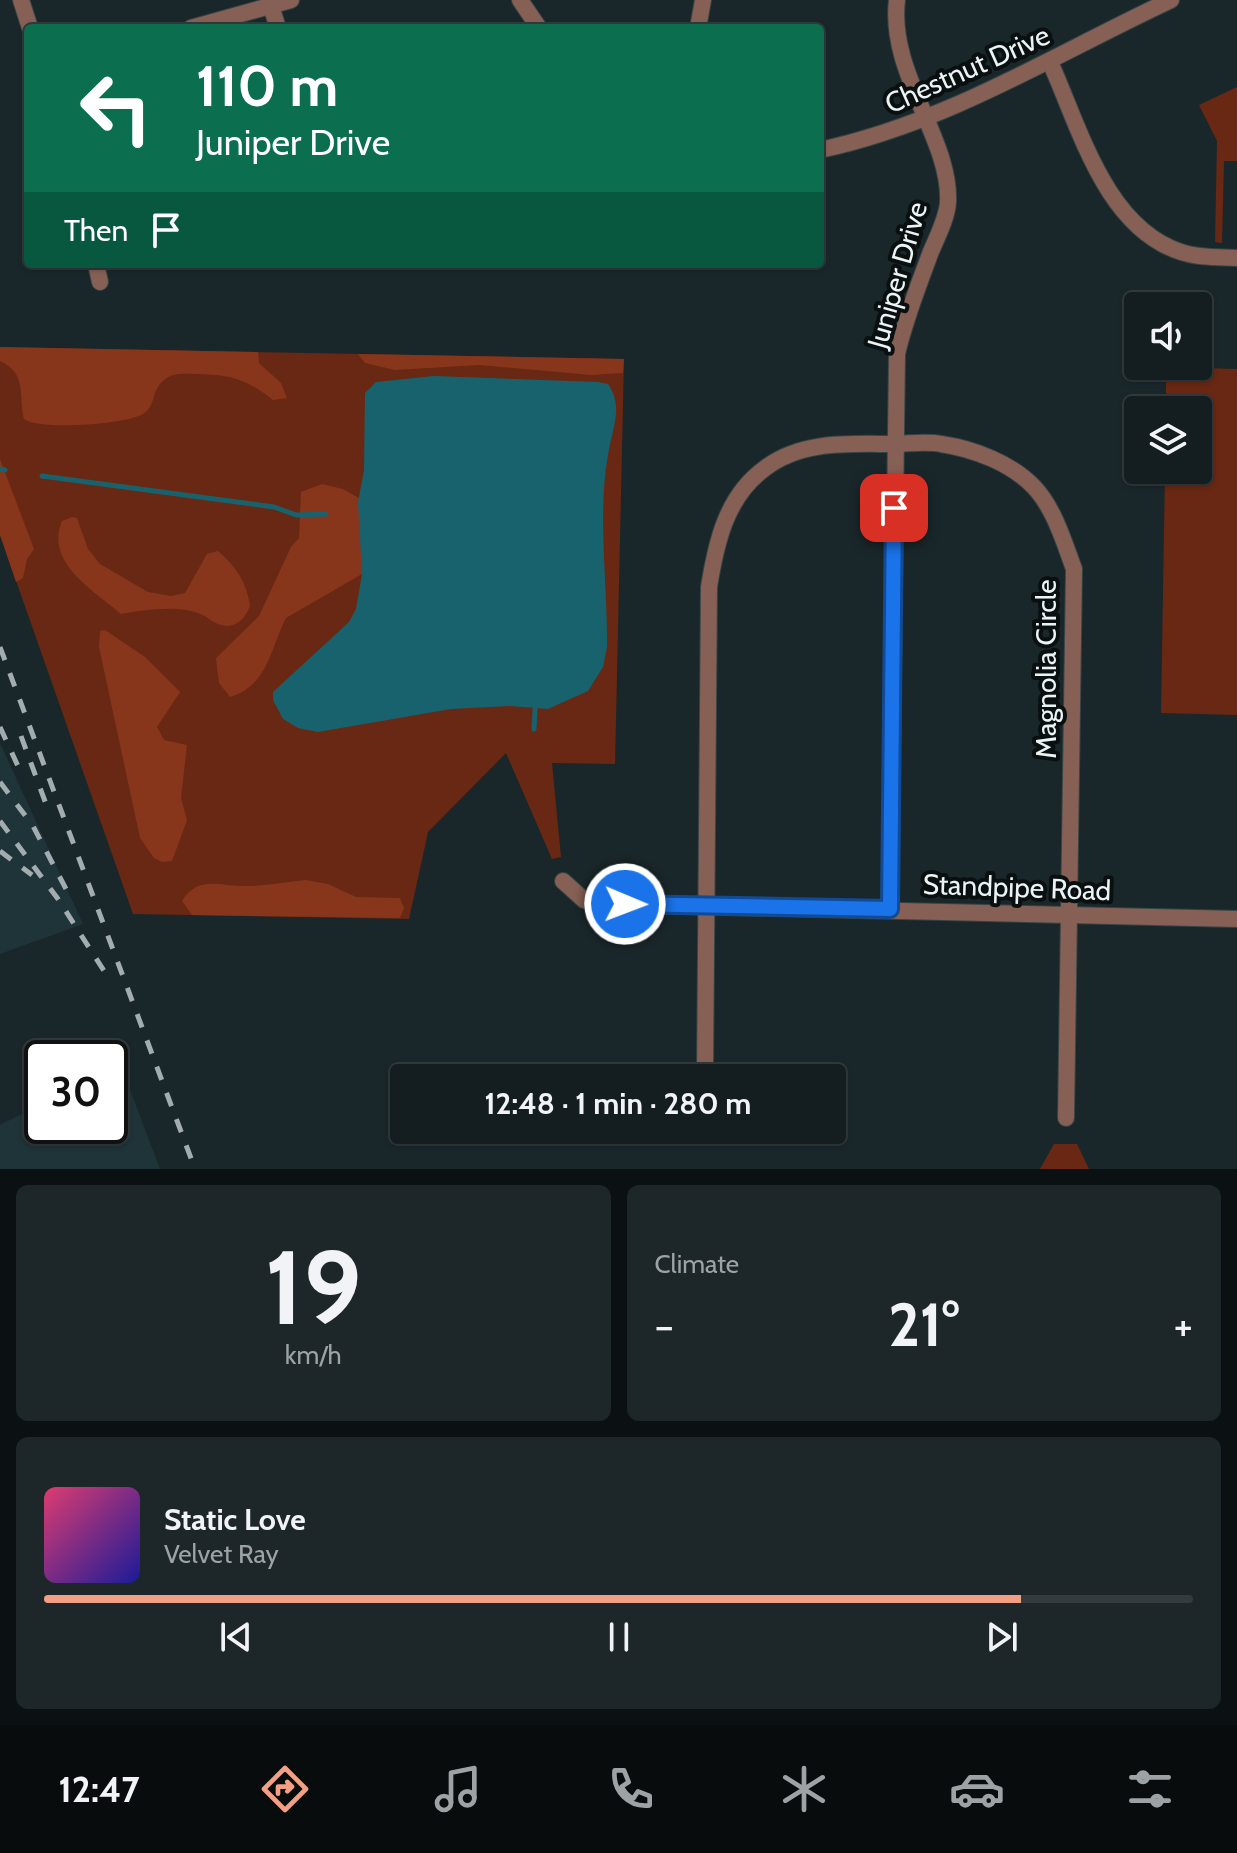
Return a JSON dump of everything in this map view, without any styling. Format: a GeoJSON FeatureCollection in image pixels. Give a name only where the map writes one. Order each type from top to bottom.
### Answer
{"type":"FeatureCollection","features":[{"type":"Feature","properties":{"kind":"street"},"geometry":{"type":"LineString","coordinates":[[21,0],[29,24]]}},
{"type":"Feature","properties":{"kind":"street"},"geometry":{"type":"LineString","coordinates":[[204,24],[270,3],[291,0]]}},
{"type":"Feature","properties":{"kind":"street"},"geometry":{"type":"LineString","coordinates":[[520,0],[536,24]]}},
{"type":"Feature","properties":{"kind":"street"},"geometry":{"type":"LineString","coordinates":[[699,24],[703,0]]}},
{"type":"Feature","properties":{"kind":"street","name":"Juniper Drive"},"geometry":{"type":"LineString","coordinates":[[890,909],[897,354],[904,324],[948,203],[944,169],[906,74],[895,12],[897,0]]}},
{"type":"Feature","properties":{"kind":"street","name":"Chestnut Drive"},"geometry":{"type":"LineString","coordinates":[[824,149],[924,120],[1050,62],[1171,0]]}},
{"type":"Feature","properties":{"kind":"street"},"geometry":{"type":"LineString","coordinates":[[270,3],[277,24]]}},
{"type":"Feature","properties":{"kind":"street"},"geometry":{"type":"LineString","coordinates":[[1050,62],[1104,180],[1131,221],[1155,239],[1182,252],[1237,258]]}},
{"type":"Feature","properties":{"kind":"street"},"geometry":{"type":"LineString","coordinates":[[97,268],[100,282]]}},
{"type":"Feature","properties":{"kind":"street","name":"Magnolia Circle"},"geometry":{"type":"LineString","coordinates":[[705,1064],[709,587],[716,543],[730,507],[763,469],[797,451],[830,444],[939,443],[978,453],[1006,466],[1035,487],[1059,528],[1074,569],[1066,1118]]}},
{"type":"Feature","properties":{"kind":"street","name":"Standpipe Road"},"geometry":{"type":"LineString","coordinates":[[563,881],[584,900],[598,904],[1237,919]]}},
{"type":"Feature","properties":{"kind":"shaded area"},"geometry":{"type":"Polygon","coordinates":[[[1237,87],[1237,161],[1224,161],[1222,243],[1215,242],[1217,141],[1199,105],[1237,87]]]}},
{"type":"Feature","properties":{"kind":"shaded area"},"geometry":{"type":"Polygon","coordinates":[[[0,347],[624,359],[615,764],[552,763],[561,857],[552,859],[506,753],[428,832],[409,919],[133,914],[0,535],[0,347]]]}},
{"type":"Feature","properties":{"kind":"shaded area"},"geometry":{"type":"Polygon","coordinates":[[[0,347],[258,352],[259,363],[281,383],[287,398],[273,400],[246,383],[227,377],[181,374],[165,379],[147,411],[134,418],[84,425],[33,423],[24,419],[18,379],[9,366],[0,361],[0,347]]]}},
{"type":"Feature","properties":{"kind":"shaded area"},"geometry":{"type":"Polygon","coordinates":[[[358,354],[624,359],[623,373],[591,375],[479,365],[395,370],[365,363],[358,354]]]}},
{"type":"Feature","properties":{"kind":"shaded area"},"geometry":{"type":"Polygon","coordinates":[[[1212,368],[1237,369],[1237,715],[1161,713],[1165,484],[1212,484],[1212,396],[1166,396],[1166,380],[1212,380],[1212,368]]]}},
{"type":"Feature","properties":{"kind":"shaded area"},"geometry":{"type":"Polygon","coordinates":[[[0,459],[34,549],[27,559],[23,578],[16,582],[0,535],[0,459]]]}},
{"type":"Feature","properties":{"kind":"shaded area"},"geometry":{"type":"Polygon","coordinates":[[[322,484],[343,489],[359,498],[362,574],[286,618],[260,675],[243,692],[230,697],[219,683],[216,658],[259,616],[291,547],[299,538],[301,492],[322,484]]]}},
{"type":"Feature","properties":{"kind":"shaded area"},"geometry":{"type":"Polygon","coordinates":[[[77,518],[88,549],[100,564],[148,592],[171,596],[185,593],[207,554],[218,551],[243,582],[249,598],[248,610],[231,626],[180,609],[121,614],[75,575],[66,563],[58,536],[62,521],[77,518]]]}},
{"type":"Feature","properties":{"kind":"shaded area"},"geometry":{"type":"Polygon","coordinates":[[[105,630],[145,657],[180,692],[157,727],[164,740],[187,745],[181,798],[187,820],[172,861],[162,862],[154,858],[140,838],[99,647],[100,631],[105,630]]]}},
{"type":"Feature","properties":{"kind":"shaded area"},"geometry":{"type":"Polygon","coordinates":[[[0,743],[83,924],[0,954],[0,743]]]}},
{"type":"Feature","properties":{"kind":"shaded area"},"geometry":{"type":"Polygon","coordinates":[[[306,880],[328,884],[356,897],[400,898],[404,908],[400,918],[192,915],[182,901],[195,887],[203,885],[254,886],[306,880]]]}},
{"type":"Feature","properties":{"kind":"shaded area"},"geometry":{"type":"Polygon","coordinates":[[[128,1084],[160,1169],[0,1169],[0,1125],[24,1113],[24,1144],[128,1144],[128,1084]]]}},
{"type":"Feature","properties":{"kind":"shaded area"},"geometry":{"type":"Polygon","coordinates":[[[1054,1144],[1077,1144],[1089,1169],[1040,1169],[1054,1144]]]}},
{"type":"Feature","properties":{"kind":"water"},"geometry":{"type":"Polygon","coordinates":[[[434,376],[608,384],[616,410],[603,502],[607,647],[603,667],[588,691],[548,709],[510,706],[451,709],[318,732],[298,728],[283,719],[273,700],[273,692],[349,622],[356,609],[362,574],[358,502],[364,470],[365,393],[376,382],[434,376]]]}},
{"type":"Feature","properties":{"kind":"waterway"},"geometry":{"type":"LineString","coordinates":[[0,469],[5,470]]}},
{"type":"Feature","properties":{"kind":"waterway"},"geometry":{"type":"LineString","coordinates":[[42,476],[274,507],[296,515],[326,514]]}},
{"type":"Feature","properties":{"kind":"waterway"},"geometry":{"type":"LineString","coordinates":[[534,729],[535,709]]}},
{"type":"Feature","properties":{"kind":"railway"},"geometry":{"type":"LineString","coordinates":[[0,647],[195,1169]]}},
{"type":"Feature","properties":{"kind":"railway"},"geometry":{"type":"LineString","coordinates":[[0,727],[23,777]]}},
{"type":"Feature","properties":{"kind":"railway"},"geometry":{"type":"LineString","coordinates":[[21,736],[46,804]]}},
{"type":"Feature","properties":{"kind":"railway"},"geometry":{"type":"LineString","coordinates":[[0,782],[33,826],[66,889]]}},
{"type":"Feature","properties":{"kind":"railway"},"geometry":{"type":"LineString","coordinates":[[0,821],[58,899],[106,974]]}},
{"type":"Feature","properties":{"kind":"railway"},"geometry":{"type":"LineString","coordinates":[[0,851],[32,875]]}},
{"type":"Feature","properties":{"kind":"route"},"geometry":{"type":"LineString","coordinates":[[625,904],[890,909],[894,508]]}}]}
